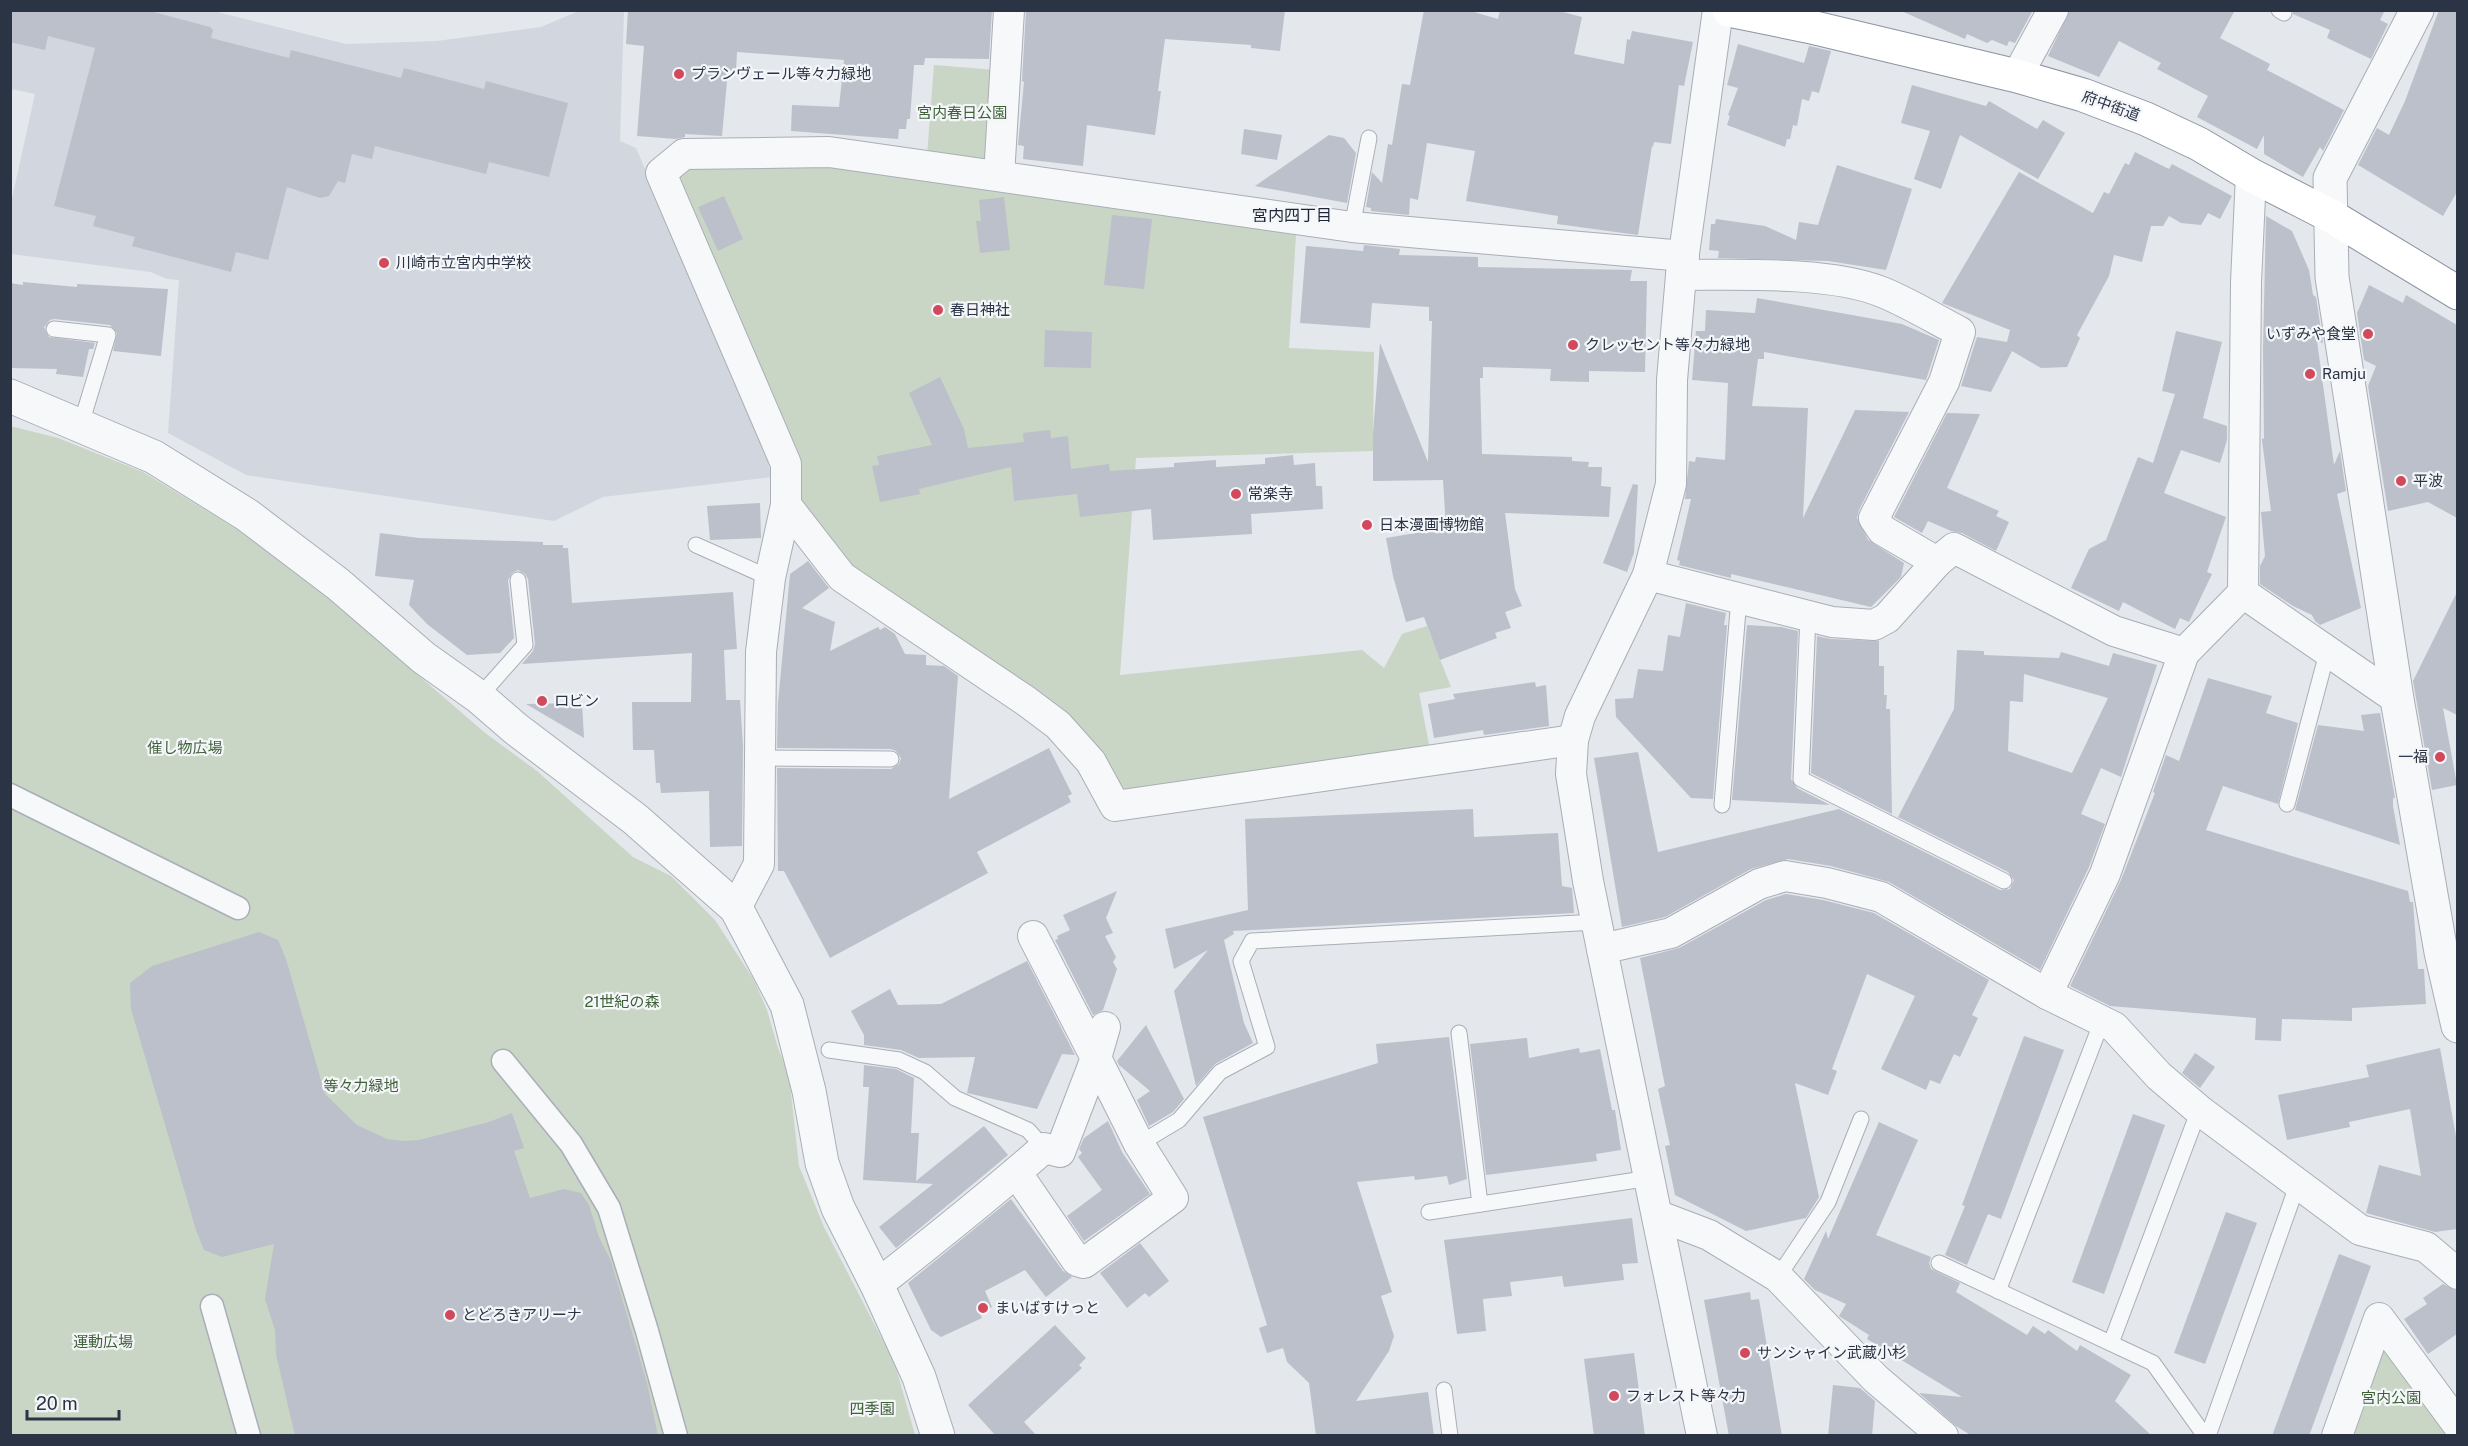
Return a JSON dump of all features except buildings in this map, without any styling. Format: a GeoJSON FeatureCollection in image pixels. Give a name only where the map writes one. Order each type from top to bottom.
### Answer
{"type":"FeatureCollection","features":[{"type":"Feature","properties":{"kind":"highway","name":"府中街道"},"geometry":{"type":"LineString","coordinates":[[1729,10],[1807,26],[2017,76],[2083,95],[2145,119],[2199,144],[2251,175],[2331,216],[2457,293]]}},
{"type":"Feature","properties":{"kind":"street"},"geometry":{"type":"LineString","coordinates":[[999,176],[1009,10]]}},
{"type":"Feature","properties":{"kind":"street"},"geometry":{"type":"LineString","coordinates":[[1702,1436],[1659,1216],[1599,935],[1571,774],[1573,740],[1580,716],[1648,575],[1671,484],[1672,380],[1682,266],[1718,10]]}},
{"type":"Feature","properties":{"kind":"street"},"geometry":{"type":"LineString","coordinates":[[2417,10],[2330,178],[2332,277],[2397,699],[2441,952],[2457,1026]]}},
{"type":"Feature","properties":{"kind":"street"},"geometry":{"type":"LineString","coordinates":[[2017,76],[2049,13]]}},
{"type":"Feature","properties":{"kind":"street"},"geometry":{"type":"LineString","coordinates":[[736,908],[759,864],[761,652],[770,578],[786,505],[786,464],[661,173],[684,154],[829,152],[1352,227],[1747,275],[1834,280],[1882,291],[1960,332],[1944,382],[1874,518],[1882,530],[1937,562]]}},
{"type":"Feature","properties":{"kind":"street"},"geometry":{"type":"LineString","coordinates":[[2047,994],[2105,873],[2184,653],[2243,593],[2246,282],[2251,175]]}},
{"type":"Feature","properties":{"kind":"street"},"geometry":{"type":"LineString","coordinates":[[10,396],[81,424],[154,457],[247,515],[338,584],[424,658],[479,697],[516,729],[635,819],[736,908],[787,1005],[809,1091],[822,1163],[838,1208],[920,1377],[938,1436]]}},
{"type":"Feature","properties":{"kind":"street"},"geometry":{"type":"LineString","coordinates":[[786,505],[842,577],[1026,700],[1058,726],[1091,762],[1115,806],[1573,740]]}},
{"type":"Feature","properties":{"kind":"street"},"geometry":{"type":"LineString","coordinates":[[1648,575],[1832,622],[1874,625],[1887,618],[1937,562],[1953,548],[2114,631],[2184,653]]}},
{"type":"Feature","properties":{"kind":"street"},"geometry":{"type":"LineString","coordinates":[[2243,593],[2397,699]]}},
{"type":"Feature","properties":{"kind":"street"},"geometry":{"type":"LineString","coordinates":[[10,795],[238,908]]}},
{"type":"Feature","properties":{"kind":"street"},"geometry":{"type":"LineString","coordinates":[[1599,935],[1671,933],[1759,884],[1785,876],[1827,883],[1881,897],[2047,994],[2114,1027],[2159,1076],[2199,1110],[2360,1230],[2426,1247],[2457,1274]]}},
{"type":"Feature","properties":{"kind":"street"},"geometry":{"type":"LineString","coordinates":[[1016,1172],[1077,1261],[1084,1263],[1173,1198],[1139,1144],[1033,936]]}},
{"type":"Feature","properties":{"kind":"street"},"geometry":{"type":"LineString","coordinates":[[877,1285],[983,1202],[1044,1148],[1060,1152],[1096,1058],[1105,1027]]}},
{"type":"Feature","properties":{"kind":"street"},"geometry":{"type":"LineString","coordinates":[[502,1061],[571,1144],[609,1208],[647,1330],[676,1436]]}},
{"type":"Feature","properties":{"kind":"street"},"geometry":{"type":"LineString","coordinates":[[1659,1216],[1709,1235],[1778,1277],[1876,1379],[1942,1436]]}},
{"type":"Feature","properties":{"kind":"street"},"geometry":{"type":"LineString","coordinates":[[212,1306],[249,1436]]}},
{"type":"Feature","properties":{"kind":"street"},"geometry":{"type":"LineString","coordinates":[[2337,1436],[2379,1318],[2457,1425]]}},
{"type":"Feature","properties":{"kind":"lane"},"geometry":{"type":"LineString","coordinates":[[1352,227],[1370,138]]}},
{"type":"Feature","properties":{"kind":"lane"},"geometry":{"type":"LineString","coordinates":[[54,329],[108,335],[81,424]]}},
{"type":"Feature","properties":{"kind":"lane"},"geometry":{"type":"LineString","coordinates":[[696,545],[770,578]]}},
{"type":"Feature","properties":{"kind":"lane"},"geometry":{"type":"LineString","coordinates":[[479,697],[525,645],[518,580]]}},
{"type":"Feature","properties":{"kind":"lane"},"geometry":{"type":"LineString","coordinates":[[1722,805],[1739,598]]}},
{"type":"Feature","properties":{"kind":"lane"},"geometry":{"type":"LineString","coordinates":[[1808,616],[1801,778],[2004,880]]}},
{"type":"Feature","properties":{"kind":"lane"},"geometry":{"type":"LineString","coordinates":[[2287,804],[2326,652]]}},
{"type":"Feature","properties":{"kind":"lane"},"geometry":{"type":"LineString","coordinates":[[760,758],[891,759]]}},
{"type":"Feature","properties":{"kind":"lane"},"geometry":{"type":"LineString","coordinates":[[1139,1144],[1179,1120],[1220,1072],[1267,1047],[1241,961],[1252,940],[1599,935]]}},
{"type":"Feature","properties":{"kind":"lane"},"geometry":{"type":"LineString","coordinates":[[1998,1291],[2102,1021]]}},
{"type":"Feature","properties":{"kind":"lane"},"geometry":{"type":"LineString","coordinates":[[1459,1034],[1480,1204]]}},
{"type":"Feature","properties":{"kind":"lane"},"geometry":{"type":"LineString","coordinates":[[829,1050],[900,1060],[925,1072],[955,1098],[1028,1130],[1044,1148]]}},
{"type":"Feature","properties":{"kind":"lane"},"geometry":{"type":"LineString","coordinates":[[2111,1343],[2199,1110]]}},
{"type":"Feature","properties":{"kind":"lane"},"geometry":{"type":"LineString","coordinates":[[1778,1277],[1827,1202],[1861,1119]]}},
{"type":"Feature","properties":{"kind":"lane"},"geometry":{"type":"LineString","coordinates":[[1429,1212],[1650,1178]]}},
{"type":"Feature","properties":{"kind":"lane"},"geometry":{"type":"LineString","coordinates":[[2206,1436],[2298,1183]]}},
{"type":"Feature","properties":{"kind":"lane"},"geometry":{"type":"LineString","coordinates":[[1940,1263],[2153,1363],[2206,1436]]}},
{"type":"Feature","properties":{"kind":"lane"},"geometry":{"type":"LineString","coordinates":[[1444,1390],[1450,1436]]}},
{"type":"Feature","properties":{"kind":"shaded area","name":"川崎市立宮内中学校"},"geometry":{"type":"Polygon","coordinates":[[[11,11],[213,11],[346,44],[437,41],[541,27],[579,11],[624,11],[620,141],[636,148],[762,438],[772,477],[603,497],[554,521],[246,475],[168,433],[179,280],[167,279],[151,272],[11,254],[11,203],[35,94],[11,89],[11,11]]]}},
{"type":"Feature","properties":{"kind":"green space","name":"宮内春日公園"},"geometry":{"type":"Polygon","coordinates":[[[934,65],[996,70],[991,166],[927,156],[934,65]]]}},
{"type":"Feature","properties":{"kind":"green space"},"geometry":{"type":"Polygon","coordinates":[[[821,163],[1296,235],[1289,348],[1374,352],[1373,451],[1136,458],[1120,675],[1362,650],[1384,668],[1402,634],[1427,626],[1451,687],[1419,693],[1430,750],[1118,795],[1093,749],[848,570],[796,500],[801,470],[674,178],[691,166],[821,163]]]}},
{"type":"Feature","properties":{"kind":"green space","name":"等々力緑地"},"geometry":{"type":"Polygon","coordinates":[[[10,426],[58,438],[143,472],[248,536],[329,598],[484,732],[537,771],[633,857],[671,876],[715,920],[754,980],[767,1010],[789,1075],[799,1166],[824,1227],[895,1364],[915,1435],[11,1435],[10,426]]]}},
{"type":"Feature","properties":{"kind":"green space","name":"宮内公園"},"geometry":{"type":"Polygon","coordinates":[[[2379,1318],[2457,1435],[2337,1436],[2379,1318]]]}},
{"type":"Feature","properties":{"kind":"place","name":"プランヴェール等々力緑地"},"geometry":{"type":"Point","coordinates":[679,74]}},
{"type":"Feature","properties":{"kind":"place","name":"川崎市立宮内中学校"},"geometry":{"type":"Point","coordinates":[384,263]}},
{"type":"Feature","properties":{"kind":"place","name":"春日神社"},"geometry":{"type":"Point","coordinates":[938,310]}},
{"type":"Feature","properties":{"kind":"place","name":"いずみや食堂"},"geometry":{"type":"Point","coordinates":[2368,334]}},
{"type":"Feature","properties":{"kind":"place","name":"クレッセント等々力緑地"},"geometry":{"type":"Point","coordinates":[1573,345]}},
{"type":"Feature","properties":{"kind":"place","name":"Ramju"},"geometry":{"type":"Point","coordinates":[2310,374]}},
{"type":"Feature","properties":{"kind":"place","name":"平波"},"geometry":{"type":"Point","coordinates":[2401,481]}},
{"type":"Feature","properties":{"kind":"place","name":"常楽寺"},"geometry":{"type":"Point","coordinates":[1236,494]}},
{"type":"Feature","properties":{"kind":"place","name":"日本漫画博物館"},"geometry":{"type":"Point","coordinates":[1367,525]}},
{"type":"Feature","properties":{"kind":"place","name":"ロビン"},"geometry":{"type":"Point","coordinates":[542,701]}},
{"type":"Feature","properties":{"kind":"place","name":"一福"},"geometry":{"type":"Point","coordinates":[2440,757]}},
{"type":"Feature","properties":{"kind":"place","name":"まいばすけっと"},"geometry":{"type":"Point","coordinates":[983,1308]}},
{"type":"Feature","properties":{"kind":"place","name":"とどろきアリーナ"},"geometry":{"type":"Point","coordinates":[450,1315]}},
{"type":"Feature","properties":{"kind":"place","name":"サンシャイン武蔵小杉"},"geometry":{"type":"Point","coordinates":[1745,1353]}},
{"type":"Feature","properties":{"kind":"place","name":"フォレスト等々力"},"geometry":{"type":"Point","coordinates":[1614,1396]}},
{"type":"Feature","properties":{"kind":"district","name":"宮内四丁目"},"geometry":{"type":"Point","coordinates":[1292,215]}},
{"type":"Feature","properties":{"kind":"park label","name":"催し物広場"},"geometry":{"type":"Point","coordinates":[185,748]}},
{"type":"Feature","properties":{"kind":"park label","name":"21世紀の森"},"geometry":{"type":"Point","coordinates":[622,1002]}},
{"type":"Feature","properties":{"kind":"park label","name":"運動広場"},"geometry":{"type":"Point","coordinates":[103,1342]}},
{"type":"Feature","properties":{"kind":"park label","name":"四季園"},"geometry":{"type":"Point","coordinates":[872,1409]}}]}
